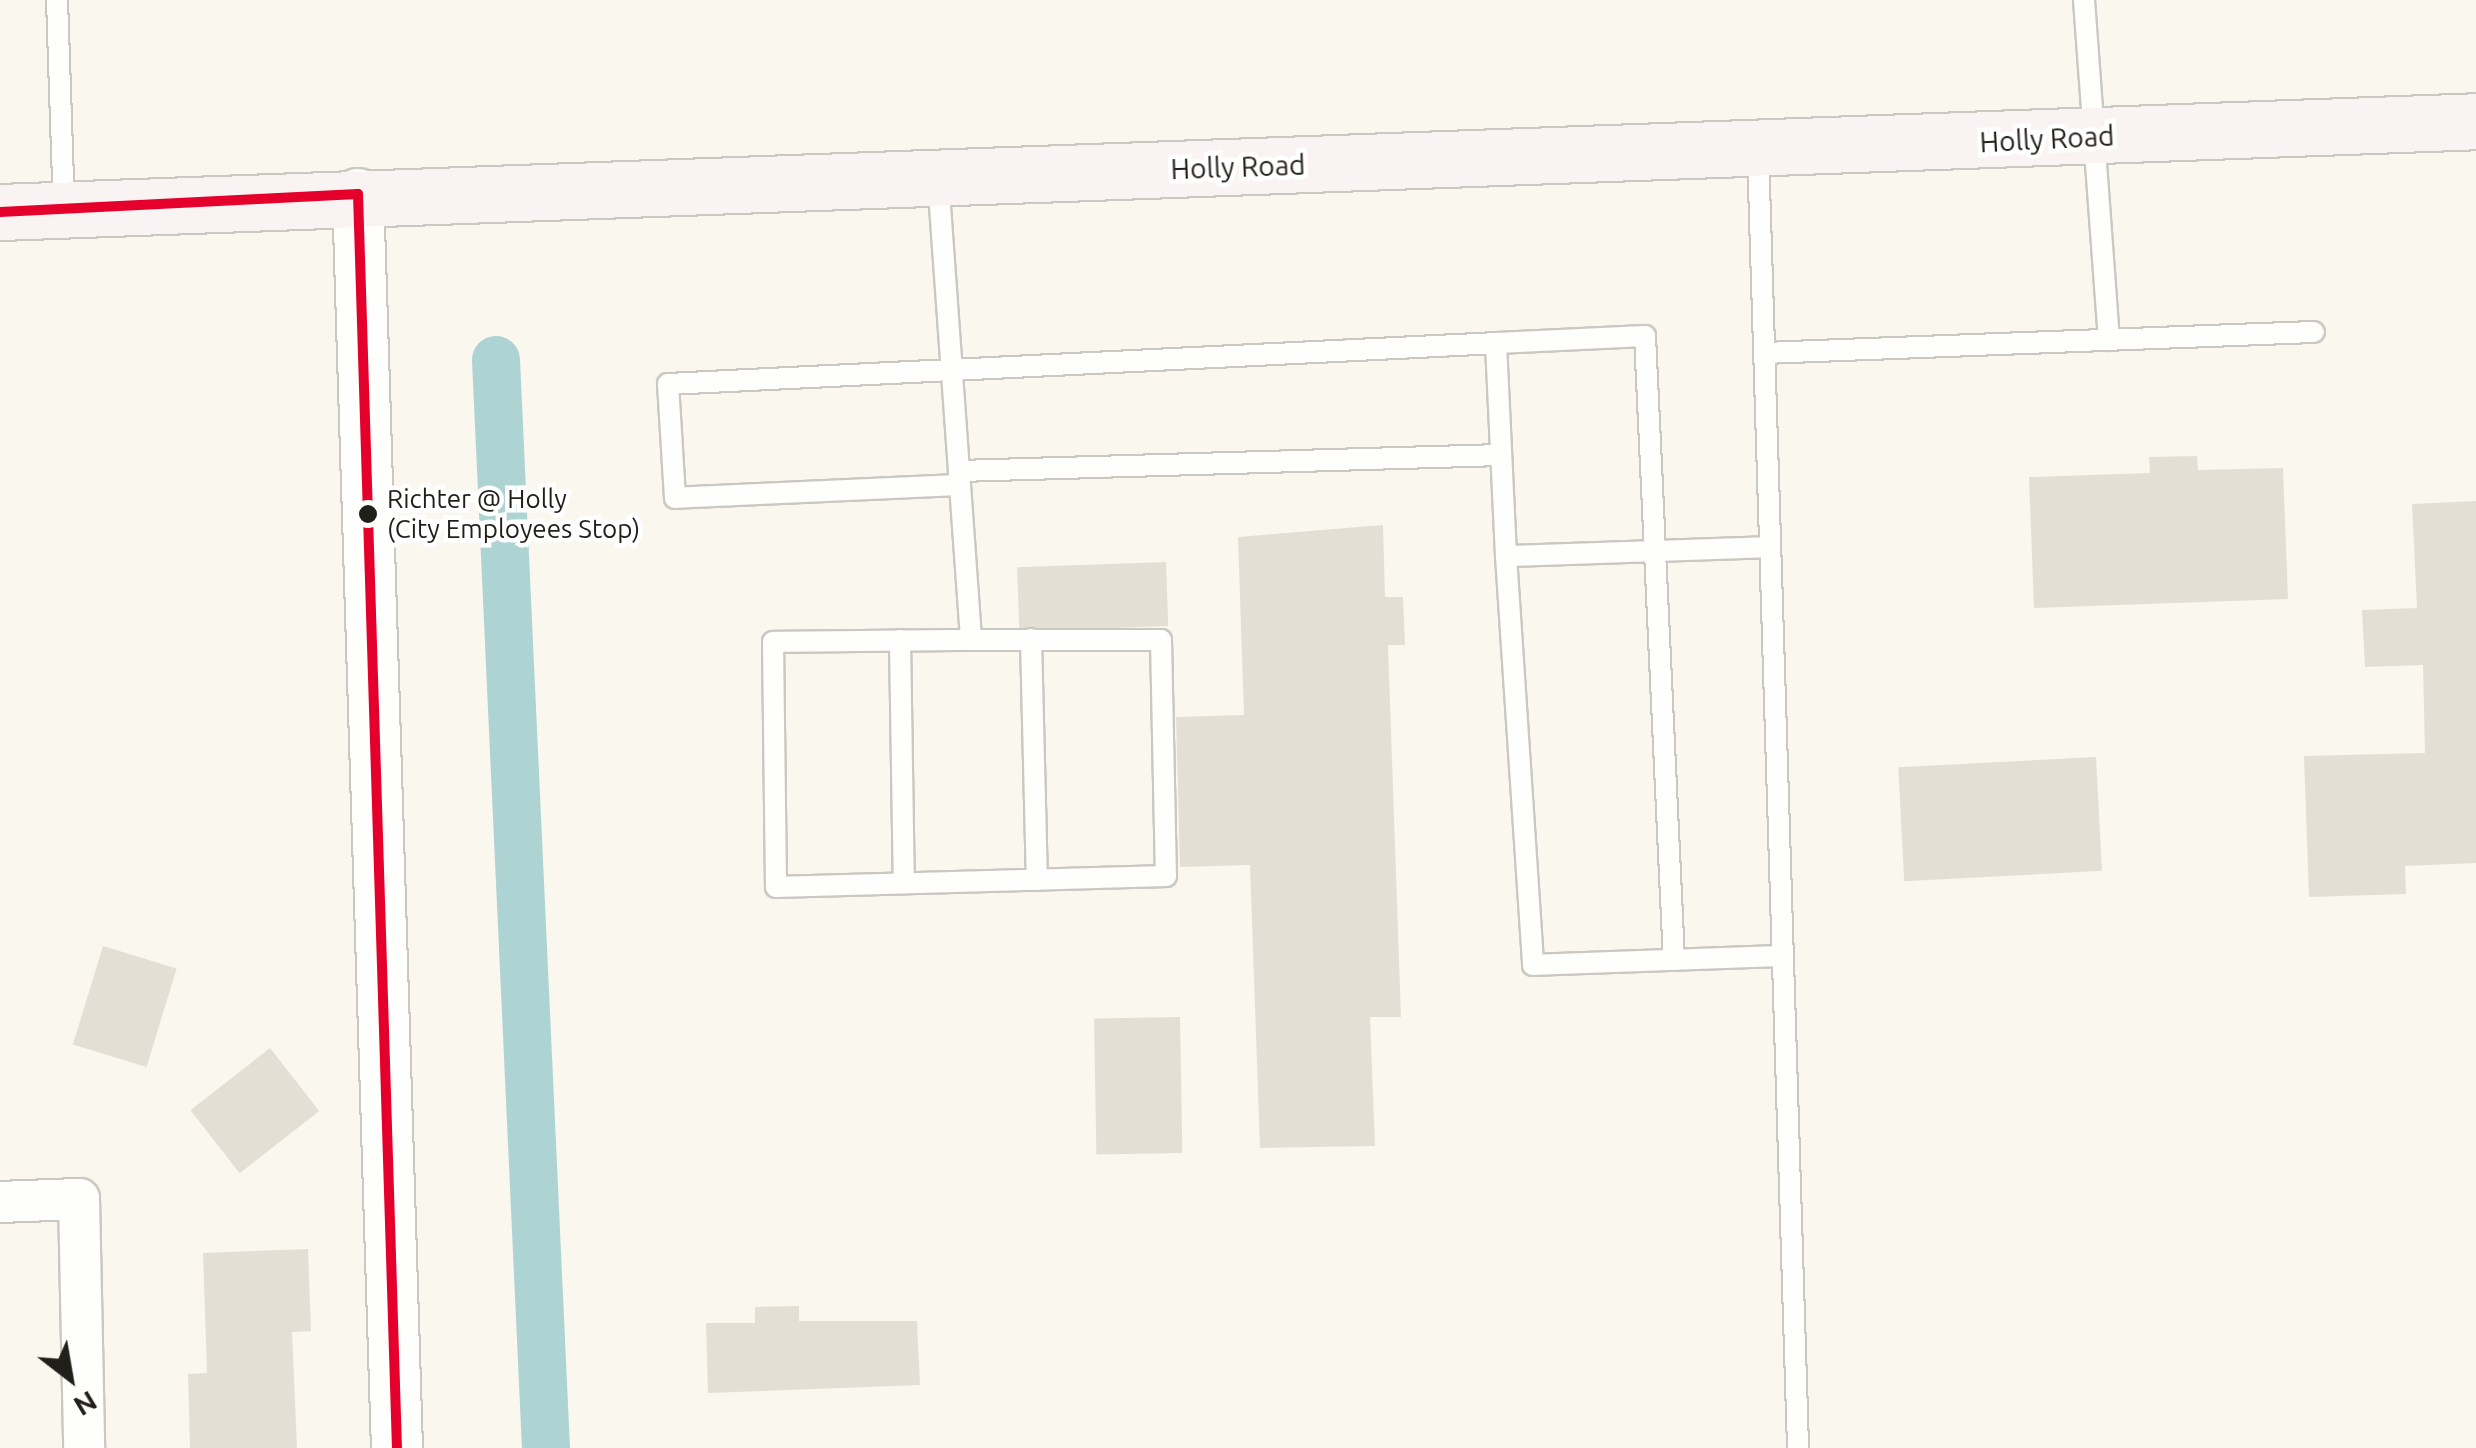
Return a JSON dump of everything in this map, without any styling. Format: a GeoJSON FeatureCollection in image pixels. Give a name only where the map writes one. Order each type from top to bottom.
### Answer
{"type":"FeatureCollection","features":[{"type":"Feature","properties":{"kind":"main road","name":"Holly Road"},"geometry":{"type":"LineString","coordinates":[[0,212],[358,194],[1758,152],[2476,121]]}},
{"type":"Feature","properties":{"kind":"street"},"geometry":{"type":"LineString","coordinates":[[358,194],[397,1448]]}},
{"type":"Feature","properties":{"kind":"street"},"geometry":{"type":"LineString","coordinates":[[0,1202],[79,1199],[84,1448]]}},
{"type":"Feature","properties":{"kind":"lane"},"geometry":{"type":"LineString","coordinates":[[57,0],[64,210]]}},
{"type":"Feature","properties":{"kind":"lane"},"geometry":{"type":"LineString","coordinates":[[2084,0],[2109,340]]}},
{"type":"Feature","properties":{"kind":"lane"},"geometry":{"type":"LineString","coordinates":[[1758,152],[1798,1448]]}},
{"type":"Feature","properties":{"kind":"lane"},"geometry":{"type":"LineString","coordinates":[[938,176],[971,640]]}},
{"type":"Feature","properties":{"kind":"lane"},"geometry":{"type":"LineString","coordinates":[[1764,353],[2314,332]]}},
{"type":"Feature","properties":{"kind":"lane"},"geometry":{"type":"LineString","coordinates":[[1501,455],[959,478],[675,498],[668,384],[950,365],[1645,336],[1674,960]]}},
{"type":"Feature","properties":{"kind":"lane"},"geometry":{"type":"LineString","coordinates":[[1496,343],[1533,965],[1783,956]]}},
{"type":"Feature","properties":{"kind":"lane"},"geometry":{"type":"LineString","coordinates":[[1506,556],[1770,548]]}},
{"type":"Feature","properties":{"kind":"lane"},"geometry":{"type":"LineString","coordinates":[[900,640],[904,883]]}},
{"type":"Feature","properties":{"kind":"lane"},"geometry":{"type":"LineString","coordinates":[[971,640],[1160,640],[1166,876],[776,887],[773,642],[971,640]]}},
{"type":"Feature","properties":{"kind":"lane"},"geometry":{"type":"LineString","coordinates":[[1031,640],[1036,880]]}},
{"type":"Feature","properties":{"kind":"building"},"geometry":{"type":"Polygon","coordinates":[[[2197,456],[2198,470],[2283,468],[2288,599],[2034,608],[2029,477],[2150,473],[2149,457],[2197,456]]]}},
{"type":"Feature","properties":{"kind":"building"},"geometry":{"type":"Polygon","coordinates":[[[2476,501],[2476,863],[2405,866],[2406,894],[2309,897],[2304,756],[2425,753],[2423,665],[2365,667],[2362,610],[2417,608],[2412,504],[2476,501]]]}},
{"type":"Feature","properties":{"kind":"building"},"geometry":{"type":"Polygon","coordinates":[[[1383,525],[1385,597],[1403,597],[1405,645],[1388,645],[1401,1017],[1370,1017],[1375,1146],[1260,1148],[1250,865],[1180,867],[1176,717],[1244,715],[1238,537],[1383,525]]]}},
{"type":"Feature","properties":{"kind":"building"},"geometry":{"type":"Polygon","coordinates":[[[1166,562],[1168,626],[1019,631],[1017,567],[1166,562]]]}},
{"type":"Feature","properties":{"kind":"building"},"geometry":{"type":"Polygon","coordinates":[[[2096,757],[2102,871],[1904,881],[1898,767],[2096,757]]]}},
{"type":"Feature","properties":{"kind":"building"},"geometry":{"type":"Polygon","coordinates":[[[103,946],[177,969],[147,1067],[73,1044],[103,946]]]}},
{"type":"Feature","properties":{"kind":"building"},"geometry":{"type":"Polygon","coordinates":[[[1180,1017],[1182,1153],[1096,1154],[1094,1019],[1180,1017]]]}},
{"type":"Feature","properties":{"kind":"building"},"geometry":{"type":"Polygon","coordinates":[[[270,1048],[319,1111],[240,1173],[190,1110],[270,1048]]]}},
{"type":"Feature","properties":{"kind":"building"},"geometry":{"type":"Polygon","coordinates":[[[308,1249],[311,1331],[292,1332],[297,1448],[190,1448],[188,1374],[207,1373],[203,1253],[308,1249]]]}},
{"type":"Feature","properties":{"kind":"building"},"geometry":{"type":"Polygon","coordinates":[[[799,1306],[799,1321],[917,1321],[920,1385],[708,1393],[706,1323],[755,1323],[755,1307],[799,1306]]]}},
{"type":"Feature","properties":{"kind":"waterway"},"geometry":{"type":"LineString","coordinates":[[496,360],[546,1448]]}},
{"type":"Feature","properties":{"kind":"transit line"},"geometry":{"type":"LineString","coordinates":[[0,212],[358,194],[397,1448]]}},
{"type":"Feature","properties":{"kind":"place","name":"Richter @ Holly (City Employees Stop)"},"geometry":{"type":"Point","coordinates":[368,514]}}]}
